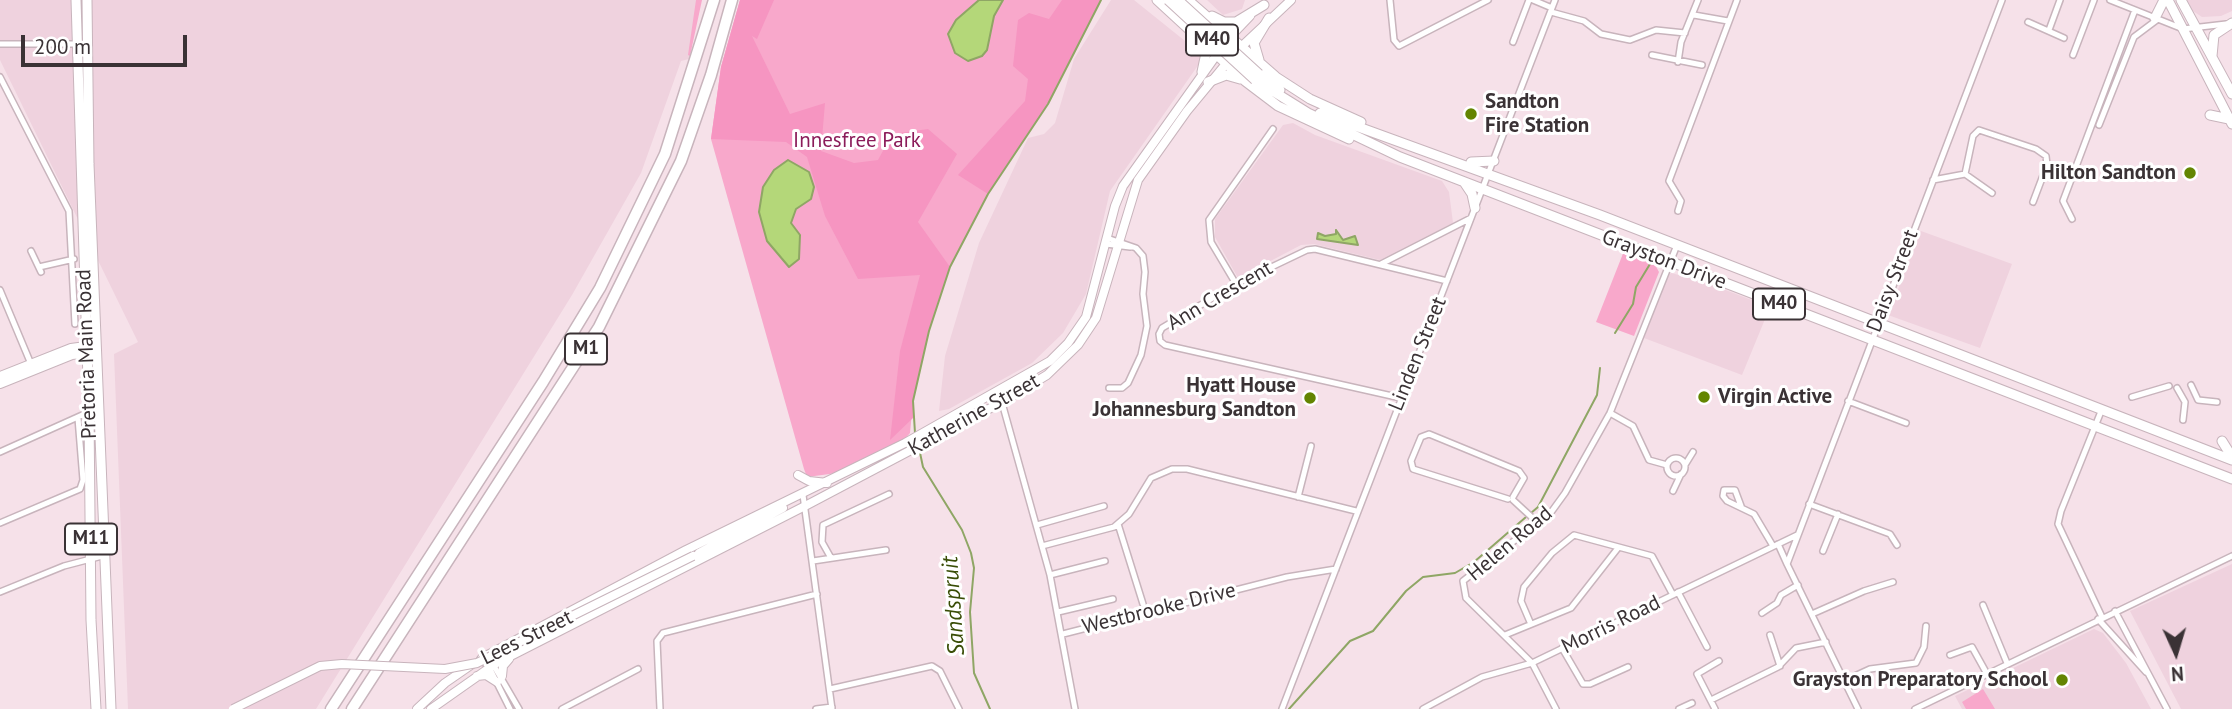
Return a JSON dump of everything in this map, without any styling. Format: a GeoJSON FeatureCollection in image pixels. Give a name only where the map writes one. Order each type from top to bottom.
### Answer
{"type":"FeatureCollection","features":[{"type":"Feature","properties":{"kind":"highway"},"geometry":{"type":"LineString","coordinates":[[694,69],[706,0]]}},
{"type":"Feature","properties":{"kind":"highway","name":"M1"},"geometry":{"type":"LineString","coordinates":[[331,709],[536,394],[600,288],[665,154],[714,0]]}},
{"type":"Feature","properties":{"kind":"highway","name":"M1"},"geometry":{"type":"LineString","coordinates":[[352,709],[599,327],[681,160],[711,75],[732,0]]}},
{"type":"Feature","properties":{"kind":"main road","name":"Pretoria Main Road"},"geometry":{"type":"LineString","coordinates":[[76,0],[82,44],[92,349],[89,412],[91,620],[96,709]]}},
{"type":"Feature","properties":{"kind":"main road","name":"Pretoria Main Road"},"geometry":{"type":"LineString","coordinates":[[82,44],[88,0]]}},
{"type":"Feature","properties":{"kind":"main road"},"geometry":{"type":"LineString","coordinates":[[1157,0],[1245,81],[1278,106],[1320,128],[1400,157]]}},
{"type":"Feature","properties":{"kind":"main road","name":"Grayston Drive"},"geometry":{"type":"LineString","coordinates":[[1168,0],[1255,80],[1400,157],[2231,479]]}},
{"type":"Feature","properties":{"kind":"main road","name":"Grayston Drive"},"geometry":{"type":"LineString","coordinates":[[1178,0],[1283,93],[1336,123],[1377,132],[1489,173],[2232,458]]}},
{"type":"Feature","properties":{"kind":"main road"},"geometry":{"type":"LineString","coordinates":[[1190,0],[1218,20],[1228,23],[1239,20],[1267,2]]}},
{"type":"Feature","properties":{"kind":"main road"},"geometry":{"type":"LineString","coordinates":[[1190,0],[1262,66],[1310,99],[1377,132]]}},
{"type":"Feature","properties":{"kind":"main road","name":"Katherine Street"},"geometry":{"type":"LineString","coordinates":[[416,709],[445,683],[484,656],[707,540],[907,447],[925,442],[1047,375],[1087,335],[1105,295],[1138,180],[1208,82],[1269,18],[1291,0]]}},
{"type":"Feature","properties":{"kind":"main road"},"geometry":{"type":"LineString","coordinates":[[2157,19],[2166,0]]}},
{"type":"Feature","properties":{"kind":"main road"},"geometry":{"type":"LineString","coordinates":[[2166,0],[2231,121]]}},
{"type":"Feature","properties":{"kind":"main road"},"geometry":{"type":"LineString","coordinates":[[2181,0],[2232,94]]}},
{"type":"Feature","properties":{"kind":"main road","name":"Katherine Street"},"geometry":{"type":"LineString","coordinates":[[431,709],[492,665],[807,505],[907,447],[924,432],[1050,361],[1077,331],[1094,296],[1115,206],[1128,177],[1229,37],[1267,2]]}},
{"type":"Feature","properties":{"kind":"main road"},"geometry":{"type":"LineString","coordinates":[[1262,66],[1254,43],[1269,18]]}},
{"type":"Feature","properties":{"kind":"main road"},"geometry":{"type":"LineString","coordinates":[[2216,67],[2211,51],[2213,38],[2232,22]]}},
{"type":"Feature","properties":{"kind":"main road"},"geometry":{"type":"LineString","coordinates":[[1200,39],[1206,54],[1202,72]]}},
{"type":"Feature","properties":{"kind":"main road"},"geometry":{"type":"LineString","coordinates":[[1208,82],[1229,75],[1245,81]]}},
{"type":"Feature","properties":{"kind":"main road"},"geometry":{"type":"LineString","coordinates":[[2210,115],[2231,121]]}},
{"type":"Feature","properties":{"kind":"main road"},"geometry":{"type":"LineString","coordinates":[[1425,151],[1472,163],[1494,161]]}},
{"type":"Feature","properties":{"kind":"main road"},"geometry":{"type":"LineString","coordinates":[[1463,182],[1472,194],[1475,208]]}},
{"type":"Feature","properties":{"kind":"main road"},"geometry":{"type":"LineString","coordinates":[[0,376],[71,348],[92,349]]}},
{"type":"Feature","properties":{"kind":"main road","name":"Pretoria Main Road"},"geometry":{"type":"LineString","coordinates":[[92,349],[104,398],[111,709]]}},
{"type":"Feature","properties":{"kind":"main road"},"geometry":{"type":"LineString","coordinates":[[0,384],[92,349]]}},
{"type":"Feature","properties":{"kind":"main road"},"geometry":{"type":"LineString","coordinates":[[2222,441],[2232,458]]}},
{"type":"Feature","properties":{"kind":"main road"},"geometry":{"type":"LineString","coordinates":[[2216,454],[2218,464],[2231,479]]}},
{"type":"Feature","properties":{"kind":"main road"},"geometry":{"type":"LineString","coordinates":[[798,475],[809,481],[827,483]]}},
{"type":"Feature","properties":{"kind":"main road","name":"Lees Street"},"geometry":{"type":"LineString","coordinates":[[233,709],[298,675],[326,665],[439,669],[478,663],[761,522],[803,495]]}},
{"type":"Feature","properties":{"kind":"main road"},"geometry":{"type":"LineString","coordinates":[[474,676],[484,674],[499,679],[505,663],[520,651]]}},
{"type":"Feature","properties":{"kind":"street"},"geometry":{"type":"LineString","coordinates":[[1390,0],[1391,24],[1395,43],[1399,46],[1488,0]]}},
{"type":"Feature","properties":{"kind":"street"},"geometry":{"type":"LineString","coordinates":[[1513,42],[1531,0],[1584,21],[1601,34],[1630,40],[1656,30],[1685,33]]}},
{"type":"Feature","properties":{"kind":"street","name":"Linden Street"},"geometry":{"type":"LineString","coordinates":[[1282,709],[1555,0]]}},
{"type":"Feature","properties":{"kind":"street"},"geometry":{"type":"LineString","coordinates":[[1678,62],[1685,33],[1698,0]]}},
{"type":"Feature","properties":{"kind":"street"},"geometry":{"type":"LineString","coordinates":[[1678,211],[1681,201],[1669,181],[1737,0]]}},
{"type":"Feature","properties":{"kind":"street","name":"Daisy Street"},"geometry":{"type":"LineString","coordinates":[[1787,564],[2002,0]]}},
{"type":"Feature","properties":{"kind":"street"},"geometry":{"type":"LineString","coordinates":[[2049,30],[2060,0]]}},
{"type":"Feature","properties":{"kind":"street"},"geometry":{"type":"LineString","coordinates":[[2073,55],[2094,0]]}},
{"type":"Feature","properties":{"kind":"street"},"geometry":{"type":"LineString","coordinates":[[2110,0],[2183,29],[2216,27],[2232,22]]}},
{"type":"Feature","properties":{"kind":"street"},"geometry":{"type":"LineString","coordinates":[[2072,219],[2063,201],[2135,10]]}},
{"type":"Feature","properties":{"kind":"street"},"geometry":{"type":"LineString","coordinates":[[1694,15],[1728,21]]}},
{"type":"Feature","properties":{"kind":"street"},"geometry":{"type":"LineString","coordinates":[[2099,125],[2134,37],[2157,19]]}},
{"type":"Feature","properties":{"kind":"street"},"geometry":{"type":"LineString","coordinates":[[2028,22],[2064,38]]}},
{"type":"Feature","properties":{"kind":"street"},"geometry":{"type":"LineString","coordinates":[[0,44],[82,44]]}},
{"type":"Feature","properties":{"kind":"street"},"geometry":{"type":"LineString","coordinates":[[1652,55],[1702,65]]}},
{"type":"Feature","properties":{"kind":"street"},"geometry":{"type":"LineString","coordinates":[[0,77],[3,90],[69,211],[74,258],[75,324]]}},
{"type":"Feature","properties":{"kind":"street"},"geometry":{"type":"LineString","coordinates":[[1236,284],[1211,242],[1209,220],[1273,129]]}},
{"type":"Feature","properties":{"kind":"street"},"geometry":{"type":"LineString","coordinates":[[1965,174],[1973,136],[1979,130],[2036,149],[2046,156],[2046,165],[2033,202]]}},
{"type":"Feature","properties":{"kind":"street"},"geometry":{"type":"LineString","coordinates":[[1933,180],[1965,174],[1992,193]]}},
{"type":"Feature","properties":{"kind":"street"},"geometry":{"type":"LineString","coordinates":[[1381,264],[1471,218]]}},
{"type":"Feature","properties":{"kind":"street"},"geometry":{"type":"LineString","coordinates":[[1107,241],[1132,246],[1140,252],[1144,260],[1143,294],[1147,330],[1139,362],[1128,383],[1122,388],[1109,388]]}},
{"type":"Feature","properties":{"kind":"street","name":"Helen Road"},"geometry":{"type":"LineString","coordinates":[[1556,709],[1532,663],[1466,598],[1463,581],[1565,494],[1610,413],[1676,245]]}},
{"type":"Feature","properties":{"kind":"street","name":"Ann Crescent"},"geometry":{"type":"LineString","coordinates":[[1401,398],[1161,343],[1159,334],[1163,328],[1236,284],[1307,250],[1315,249],[1401,268],[1447,281]]}},
{"type":"Feature","properties":{"kind":"street"},"geometry":{"type":"LineString","coordinates":[[31,251],[40,270],[74,258]]}},
{"type":"Feature","properties":{"kind":"street"},"geometry":{"type":"LineString","coordinates":[[1398,255],[1401,268]]}},
{"type":"Feature","properties":{"kind":"street"},"geometry":{"type":"LineString","coordinates":[[0,290],[31,364]]}},
{"type":"Feature","properties":{"kind":"street"},"geometry":{"type":"LineString","coordinates":[[2190,385],[2198,400],[2217,402]]}},
{"type":"Feature","properties":{"kind":"street"},"geometry":{"type":"LineString","coordinates":[[2132,397],[2169,386]]}},
{"type":"Feature","properties":{"kind":"street"},"geometry":{"type":"LineString","coordinates":[[2177,388],[2186,407],[2183,420]]}},
{"type":"Feature","properties":{"kind":"street","name":"Westbrooke Drive"},"geometry":{"type":"LineString","coordinates":[[999,392],[1037,525],[1063,634],[1287,578],[1336,569]]}},
{"type":"Feature","properties":{"kind":"street"},"geometry":{"type":"LineString","coordinates":[[1848,401],[1906,423]]}},
{"type":"Feature","properties":{"kind":"street"},"geometry":{"type":"LineString","coordinates":[[2102,409],[2058,524],[2100,618],[2150,677]]}},
{"type":"Feature","properties":{"kind":"street"},"geometry":{"type":"LineString","coordinates":[[0,452],[89,412]]}},
{"type":"Feature","properties":{"kind":"street"},"geometry":{"type":"LineString","coordinates":[[1610,413],[1633,426],[1649,460],[1667,465]]}},
{"type":"Feature","properties":{"kind":"street"},"geometry":{"type":"LineString","coordinates":[[0,523],[80,489],[83,480],[78,418]]}},
{"type":"Feature","properties":{"kind":"street"},"geometry":{"type":"LineString","coordinates":[[1512,499],[1524,478],[1519,471],[1429,434],[1421,437],[1411,461],[1413,469],[1512,499],[1535,521]]}},
{"type":"Feature","properties":{"kind":"street"},"geometry":{"type":"LineString","coordinates":[[1298,497],[1311,446]]}},
{"type":"Feature","properties":{"kind":"street"},"geometry":{"type":"LineString","coordinates":[[1673,491],[1693,452]]}},
{"type":"Feature","properties":{"kind":"street"},"geometry":{"type":"LineString","coordinates":[[1667,465],[1676,458],[1685,465]]}},
{"type":"Feature","properties":{"kind":"street"},"geometry":{"type":"LineString","coordinates":[[1667,465],[1671,474],[1681,474]]}},
{"type":"Feature","properties":{"kind":"street"},"geometry":{"type":"LineString","coordinates":[[1042,546],[1118,524],[1132,511],[1151,478],[1172,469],[1186,469],[1356,511]]}},
{"type":"Feature","properties":{"kind":"street"},"geometry":{"type":"LineString","coordinates":[[831,558],[822,542],[822,526],[889,494]]}},
{"type":"Feature","properties":{"kind":"street"},"geometry":{"type":"LineString","coordinates":[[803,495],[807,505],[832,708],[816,709]]}},
{"type":"Feature","properties":{"kind":"street"},"geometry":{"type":"LineString","coordinates":[[1809,504],[1891,534],[1898,545]]}},
{"type":"Feature","properties":{"kind":"street"},"geometry":{"type":"LineString","coordinates":[[1037,525],[1104,506]]}},
{"type":"Feature","properties":{"kind":"street"},"geometry":{"type":"LineString","coordinates":[[1741,506],[1754,514],[1787,564],[1858,709]]}},
{"type":"Feature","properties":{"kind":"street"},"geometry":{"type":"LineString","coordinates":[[1823,551],[1838,514]]}},
{"type":"Feature","properties":{"kind":"street"},"geometry":{"type":"LineString","coordinates":[[1118,524],[1143,604]]}},
{"type":"Feature","properties":{"kind":"street"},"geometry":{"type":"LineString","coordinates":[[1530,622],[1521,601],[1522,591],[1566,539],[1579,535],[1652,556],[1707,647]]}},
{"type":"Feature","properties":{"kind":"street","name":"Morris Road"},"geometry":{"type":"LineString","coordinates":[[1423,709],[1437,706],[1487,674],[1532,663],[1797,535]]}},
{"type":"Feature","properties":{"kind":"street"},"geometry":{"type":"LineString","coordinates":[[1505,635],[1530,622],[1545,620],[1571,608],[1618,548]]}},
{"type":"Feature","properties":{"kind":"street"},"geometry":{"type":"LineString","coordinates":[[813,561],[886,550]]}},
{"type":"Feature","properties":{"kind":"street"},"geometry":{"type":"LineString","coordinates":[[0,592],[91,558],[106,555]]}},
{"type":"Feature","properties":{"kind":"street"},"geometry":{"type":"LineString","coordinates":[[1915,709],[2232,556]]}},
{"type":"Feature","properties":{"kind":"street"},"geometry":{"type":"LineString","coordinates":[[1050,575],[1105,561]]}},
{"type":"Feature","properties":{"kind":"street"},"geometry":{"type":"LineString","coordinates":[[1812,614],[1864,591],[1893,582]]}},
{"type":"Feature","properties":{"kind":"street"},"geometry":{"type":"LineString","coordinates":[[1762,613],[1777,603],[1781,595],[1798,585]]}},
{"type":"Feature","properties":{"kind":"street"},"geometry":{"type":"LineString","coordinates":[[660,709],[657,642],[663,633],[817,594]]}},
{"type":"Feature","properties":{"kind":"street"},"geometry":{"type":"LineString","coordinates":[[1058,612],[1113,599]]}},
{"type":"Feature","properties":{"kind":"street"},"geometry":{"type":"LineString","coordinates":[[1983,605],[2007,663]]}},
{"type":"Feature","properties":{"kind":"street"},"geometry":{"type":"LineString","coordinates":[[2115,611],[2167,709]]}},
{"type":"Feature","properties":{"kind":"street"},"geometry":{"type":"LineString","coordinates":[[1844,681],[1870,668],[1916,663],[1924,647],[1926,626]]}},
{"type":"Feature","properties":{"kind":"street"},"geometry":{"type":"LineString","coordinates":[[1063,634],[1075,709]]}},
{"type":"Feature","properties":{"kind":"street"},"geometry":{"type":"LineString","coordinates":[[1770,635],[1780,666]]}},
{"type":"Feature","properties":{"kind":"street"},"geometry":{"type":"LineString","coordinates":[[1711,700],[1780,666],[1796,649],[1826,642]]}},
{"type":"Feature","properties":{"kind":"street"},"geometry":{"type":"LineString","coordinates":[[1950,655],[1972,647],[1987,674]]}},
{"type":"Feature","properties":{"kind":"street"},"geometry":{"type":"LineString","coordinates":[[1562,648],[1583,684],[1590,684],[1628,667]]}},
{"type":"Feature","properties":{"kind":"street"},"geometry":{"type":"LineString","coordinates":[[484,656],[499,679],[510,709]]}},
{"type":"Feature","properties":{"kind":"street"},"geometry":{"type":"LineString","coordinates":[[1715,709],[1698,672],[1719,661]]}},
{"type":"Feature","properties":{"kind":"street"},"geometry":{"type":"LineString","coordinates":[[830,689],[913,669],[936,668],[959,709]]}},
{"type":"Feature","properties":{"kind":"street"},"geometry":{"type":"LineString","coordinates":[[562,709],[638,669]]}},
{"type":"Feature","properties":{"kind":"street"},"geometry":{"type":"LineString","coordinates":[[499,679],[519,709]]}},
{"type":"Feature","properties":{"kind":"street"},"geometry":{"type":"LineString","coordinates":[[1679,709],[1692,703]]}},
{"type":"Feature","properties":{"kind":"shaded area"},"geometry":{"type":"Polygon","coordinates":[[[0,0],[697,0],[689,59],[681,61],[641,173],[572,295],[316,709],[128,709],[114,354],[138,342],[0,60],[0,0]]]}},
{"type":"Feature","properties":{"kind":"shaded area"},"geometry":{"type":"Polygon","coordinates":[[[740,0],[774,0],[757,39],[752,36],[790,114],[825,103],[821,151],[854,163],[878,160],[892,134],[928,129],[957,154],[918,222],[950,267],[929,331],[913,401],[913,418],[890,440],[900,351],[920,275],[858,279],[825,216],[807,157],[786,142],[711,139],[721,67],[740,0]]]}},
{"type":"Feature","properties":{"kind":"shaded area"},"geometry":{"type":"Polygon","coordinates":[[[979,0],[1003,0],[994,16],[987,50],[982,56],[968,61],[955,53],[948,34],[956,20],[979,0]]]}},
{"type":"Feature","properties":{"kind":"shaded area"},"geometry":{"type":"Polygon","coordinates":[[[1062,0],[1101,0],[1048,104],[988,194],[958,175],[1025,101],[1028,79],[1013,66],[1018,20],[1029,13],[1049,19],[1062,0]]]}},
{"type":"Feature","properties":{"kind":"shaded area"},"geometry":{"type":"Polygon","coordinates":[[[1111,0],[1134,0],[1200,53],[1199,64],[1110,191],[1086,294],[1063,333],[1032,363],[949,409],[939,411],[945,356],[979,243],[1028,138],[1044,134],[1055,123],[1074,59],[1111,0]]]}},
{"type":"Feature","properties":{"kind":"shaded area"},"geometry":{"type":"Polygon","coordinates":[[[1207,0],[1245,0],[1242,9],[1223,15],[1207,0]]]}},
{"type":"Feature","properties":{"kind":"shaded area"},"geometry":{"type":"Polygon","coordinates":[[[2187,0],[2232,0],[2232,11],[2221,16],[2202,17],[2193,11],[2187,0]]]}},
{"type":"Feature","properties":{"kind":"shaded area"},"geometry":{"type":"Polygon","coordinates":[[[1293,123],[1315,135],[1442,181],[1449,192],[1453,223],[1380,260],[1314,244],[1301,245],[1238,278],[1215,237],[1215,219],[1283,125],[1293,123]]]}},
{"type":"Feature","properties":{"kind":"shaded area"},"geometry":{"type":"Polygon","coordinates":[[[788,160],[809,172],[814,187],[811,199],[796,209],[791,223],[800,235],[799,259],[789,267],[767,241],[759,212],[763,187],[774,170],[788,160]]]}},
{"type":"Feature","properties":{"kind":"shaded area"},"geometry":{"type":"Polygon","coordinates":[[[1336,230],[1343,240],[1355,236],[1358,245],[1317,239],[1318,233],[1325,236],[1336,234],[1336,230]]]}},
{"type":"Feature","properties":{"kind":"shaded area"},"geometry":{"type":"Polygon","coordinates":[[[1921,231],[2012,264],[1980,348],[1888,315],[1921,231]]]}},
{"type":"Feature","properties":{"kind":"shaded area"},"geometry":{"type":"Polygon","coordinates":[[[1671,273],[1702,281],[1770,307],[1742,375],[1644,338],[1667,277],[1671,273]]]}},
{"type":"Feature","properties":{"kind":"shaded area"},"geometry":{"type":"Polygon","coordinates":[[[2232,564],[2232,709],[2181,709],[2130,611],[2232,564]]]}},
{"type":"Feature","properties":{"kind":"shaded area","name":"Grayston Preparatory School"},"geometry":{"type":"Polygon","coordinates":[[[2094,629],[2103,633],[2126,663],[2151,709],[1962,709],[1955,696],[2094,629]]]}},
{"type":"Feature","properties":{"kind":"green space"},"geometry":{"type":"Polygon","coordinates":[[[696,0],[702,0],[690,56],[688,55],[696,0]]]}},
{"type":"Feature","properties":{"kind":"green space","name":"Innesfree Park"},"geometry":{"type":"Polygon","coordinates":[[[740,0],[1101,0],[1048,104],[988,194],[950,267],[929,331],[913,401],[910,433],[903,441],[837,473],[807,477],[711,139],[721,67],[740,0]]]}},
{"type":"Feature","properties":{"kind":"green space"},"geometry":{"type":"Polygon","coordinates":[[[1624,251],[1654,263],[1659,272],[1634,336],[1596,322],[1624,251]]]}},
{"type":"Feature","properties":{"kind":"green space"},"geometry":{"type":"Polygon","coordinates":[[[1983,689],[1995,709],[1966,709],[1962,702],[1983,689]]]}},
{"type":"Feature","properties":{"kind":"waterway"},"geometry":{"type":"LineString","coordinates":[[915,433],[913,401],[929,331],[950,267],[988,194],[1048,104],[1101,0]]}},
{"type":"Feature","properties":{"kind":"waterway"},"geometry":{"type":"LineString","coordinates":[[1615,333],[1633,304],[1636,287],[1650,264]]}},
{"type":"Feature","properties":{"kind":"waterway"},"geometry":{"type":"LineString","coordinates":[[1531,513],[1538,507],[1597,395],[1600,368]]}},
{"type":"Feature","properties":{"kind":"waterway","name":"Sandspruit"},"geometry":{"type":"LineString","coordinates":[[919,448],[923,467],[962,530],[971,553],[974,568],[970,612],[974,673],[990,709]]}},
{"type":"Feature","properties":{"kind":"waterway"},"geometry":{"type":"LineString","coordinates":[[1289,709],[1350,641],[1373,631],[1406,591],[1423,577],[1455,573],[1474,562],[1526,517]]}},
{"type":"Feature","properties":{"kind":"place","name":"Sandton Fire Station"},"geometry":{"type":"Point","coordinates":[1471,114]}},
{"type":"Feature","properties":{"kind":"place","name":"Hilton Sandton"},"geometry":{"type":"Point","coordinates":[2190,173]}},
{"type":"Feature","properties":{"kind":"place","name":"Virgin Active"},"geometry":{"type":"Point","coordinates":[1704,397]}},
{"type":"Feature","properties":{"kind":"place","name":"Hyatt House Johannesburg Sandton"},"geometry":{"type":"Point","coordinates":[1310,398]}},
{"type":"Feature","properties":{"kind":"place","name":"Grayston Preparatory School"},"geometry":{"type":"Point","coordinates":[2062,680]}}]}
